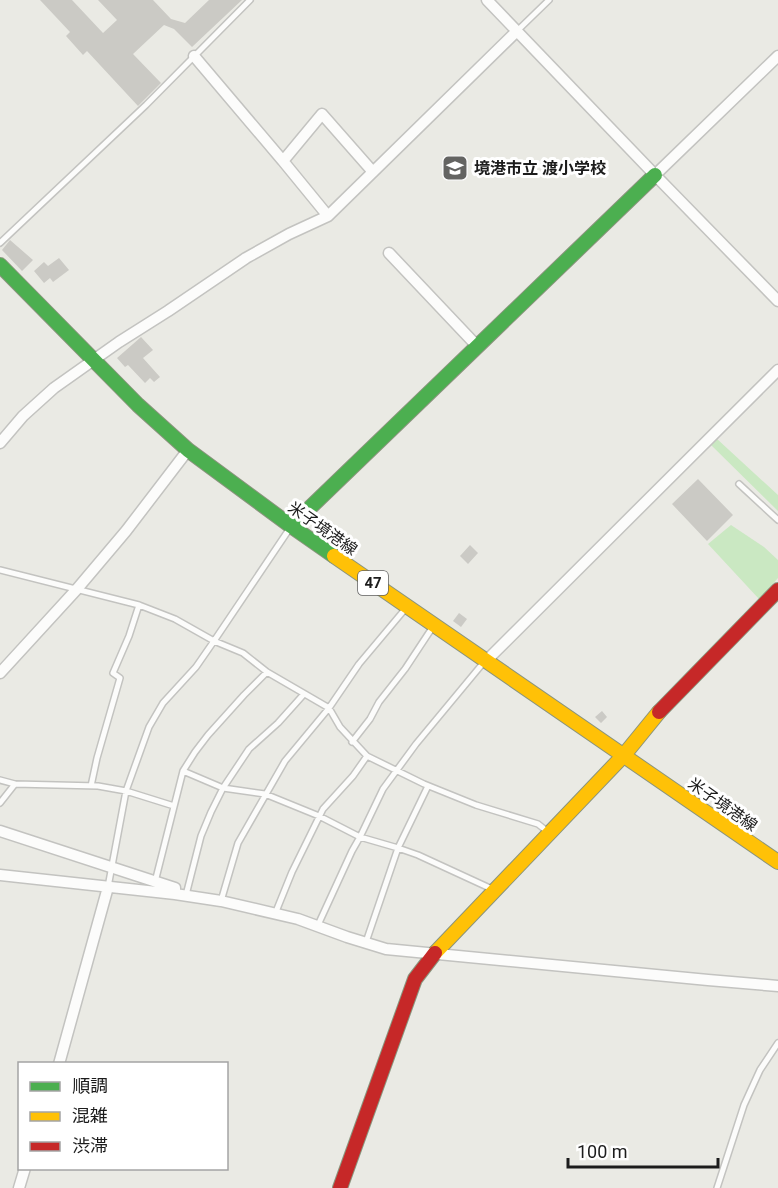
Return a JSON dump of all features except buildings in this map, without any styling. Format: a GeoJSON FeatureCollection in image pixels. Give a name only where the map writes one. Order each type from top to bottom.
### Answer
{"type":"FeatureCollection","features":[{"type":"Feature","properties":{"kind":"street"},"geometry":{"type":"LineString","coordinates":[[487,0],[778,301]]}},
{"type":"Feature","properties":{"kind":"street"},"geometry":{"type":"LineString","coordinates":[[0,443],[23,416],[54,388],[93,360],[246,258],[328,216],[517,31]]}},
{"type":"Feature","properties":{"kind":"street"},"geometry":{"type":"LineString","coordinates":[[194,56],[328,216]]}},
{"type":"Feature","properties":{"kind":"street"},"geometry":{"type":"LineString","coordinates":[[291,526],[778,56]]}},
{"type":"Feature","properties":{"kind":"street"},"geometry":{"type":"LineString","coordinates":[[283,160],[322,114],[373,172]]}},
{"type":"Feature","properties":{"kind":"street"},"geometry":{"type":"LineString","coordinates":[[389,253],[477,346]]}},
{"type":"Feature","properties":{"kind":"street","name":"米子境港線"},"geometry":{"type":"LineString","coordinates":[[0,265],[138,405],[188,450],[291,526],[778,862]]}},
{"type":"Feature","properties":{"kind":"street"},"geometry":{"type":"LineString","coordinates":[[486,661],[778,370]]}},
{"type":"Feature","properties":{"kind":"street"},"geometry":{"type":"LineString","coordinates":[[0,673],[77,589],[126,531],[188,450]]}},
{"type":"Feature","properties":{"kind":"street"},"geometry":{"type":"LineString","coordinates":[[340,1188],[415,980],[434,954],[624,755],[661,710],[778,590]]}},
{"type":"Feature","properties":{"kind":"street"},"geometry":{"type":"LineString","coordinates":[[0,831],[175,888],[180,894]]}},
{"type":"Feature","properties":{"kind":"street"},"geometry":{"type":"LineString","coordinates":[[0,875],[180,894],[221,901],[318,925],[386,949],[778,986]]}},
{"type":"Feature","properties":{"kind":"street"},"geometry":{"type":"LineString","coordinates":[[60,1062],[108,887]]}},
{"type":"Feature","properties":{"kind":"street"},"geometry":{"type":"LineString","coordinates":[[19,1188],[24,1170]]}},
{"type":"Feature","properties":{"kind":"lane"},"geometry":{"type":"LineString","coordinates":[[0,243],[146,105],[250,0]]}},
{"type":"Feature","properties":{"kind":"lane"},"geometry":{"type":"LineString","coordinates":[[517,31],[549,0]]}},
{"type":"Feature","properties":{"kind":"lane"},"geometry":{"type":"LineString","coordinates":[[739,484],[778,520]]}},
{"type":"Feature","properties":{"kind":"lane"},"geometry":{"type":"LineString","coordinates":[[108,887],[126,790],[149,726],[163,703],[196,666],[214,641],[291,526]]}},
{"type":"Feature","properties":{"kind":"lane"},"geometry":{"type":"LineString","coordinates":[[0,570],[139,605],[175,619],[214,641],[243,653],[267,672],[329,708],[340,727],[367,756],[428,786],[476,805],[538,824],[550,833]]}},
{"type":"Feature","properties":{"kind":"lane"},"geometry":{"type":"LineString","coordinates":[[91,786],[120,678],[113,673],[139,605]]}},
{"type":"Feature","properties":{"kind":"lane"},"geometry":{"type":"LineString","coordinates":[[221,901],[238,843],[285,761],[407,607]]}},
{"type":"Feature","properties":{"kind":"lane"},"geometry":{"type":"LineString","coordinates":[[352,741],[370,719],[379,702],[405,669],[434,625]]}},
{"type":"Feature","properties":{"kind":"lane"},"geometry":{"type":"LineString","coordinates":[[318,925],[383,789],[416,744],[486,661]]}},
{"type":"Feature","properties":{"kind":"lane"},"geometry":{"type":"LineString","coordinates":[[155,882],[183,771],[208,735],[267,672]]}},
{"type":"Feature","properties":{"kind":"lane"},"geometry":{"type":"LineString","coordinates":[[180,894],[201,836],[223,788],[249,748],[278,723],[304,694]]}},
{"type":"Feature","properties":{"kind":"lane"},"geometry":{"type":"LineString","coordinates":[[275,914],[292,872],[323,809],[353,776],[367,756]]}},
{"type":"Feature","properties":{"kind":"lane"},"geometry":{"type":"LineString","coordinates":[[183,771],[223,788],[265,794],[319,816],[360,837],[418,855],[495,891]]}},
{"type":"Feature","properties":{"kind":"lane"},"geometry":{"type":"LineString","coordinates":[[0,780],[15,784],[91,786],[126,790],[174,807]]}},
{"type":"Feature","properties":{"kind":"lane"},"geometry":{"type":"LineString","coordinates":[[0,803],[15,784]]}},
{"type":"Feature","properties":{"kind":"lane"},"geometry":{"type":"LineString","coordinates":[[366,942],[398,848],[428,786]]}},
{"type":"Feature","properties":{"kind":"lane"},"geometry":{"type":"LineString","coordinates":[[717,1188],[744,1105],[760,1070],[778,1043]]}},
{"type":"Feature","properties":{"kind":"green space"},"geometry":{"type":"Polygon","coordinates":[[[716,438],[778,495],[778,511],[711,445],[716,438]]]}},
{"type":"Feature","properties":{"kind":"green space"},"geometry":{"type":"Polygon","coordinates":[[[731,525],[764,547],[778,560],[778,578],[759,599],[708,544],[731,525]]]}},
{"type":"Feature","properties":{"kind":"traffic: fast"},"geometry":{"type":"LineString","coordinates":[[291,526],[655,175]]}},
{"type":"Feature","properties":{"kind":"traffic: fast"},"geometry":{"type":"LineString","coordinates":[[0,265],[138,405],[188,450],[334,556]]}},
{"type":"Feature","properties":{"kind":"traffic: slow"},"geometry":{"type":"LineString","coordinates":[[334,556],[778,862]]}},
{"type":"Feature","properties":{"kind":"traffic: slow"},"geometry":{"type":"LineString","coordinates":[[435,953],[624,755],[659,712]]}},
{"type":"Feature","properties":{"kind":"traffic: jam"},"geometry":{"type":"LineString","coordinates":[[659,712],[778,590]]}},
{"type":"Feature","properties":{"kind":"traffic: jam"},"geometry":{"type":"LineString","coordinates":[[340,1188],[415,979],[435,953]]}},
{"type":"Feature","properties":{"kind":"place","name":"境港市立 渡小学校"},"geometry":{"type":"Point","coordinates":[455,168]}}]}
